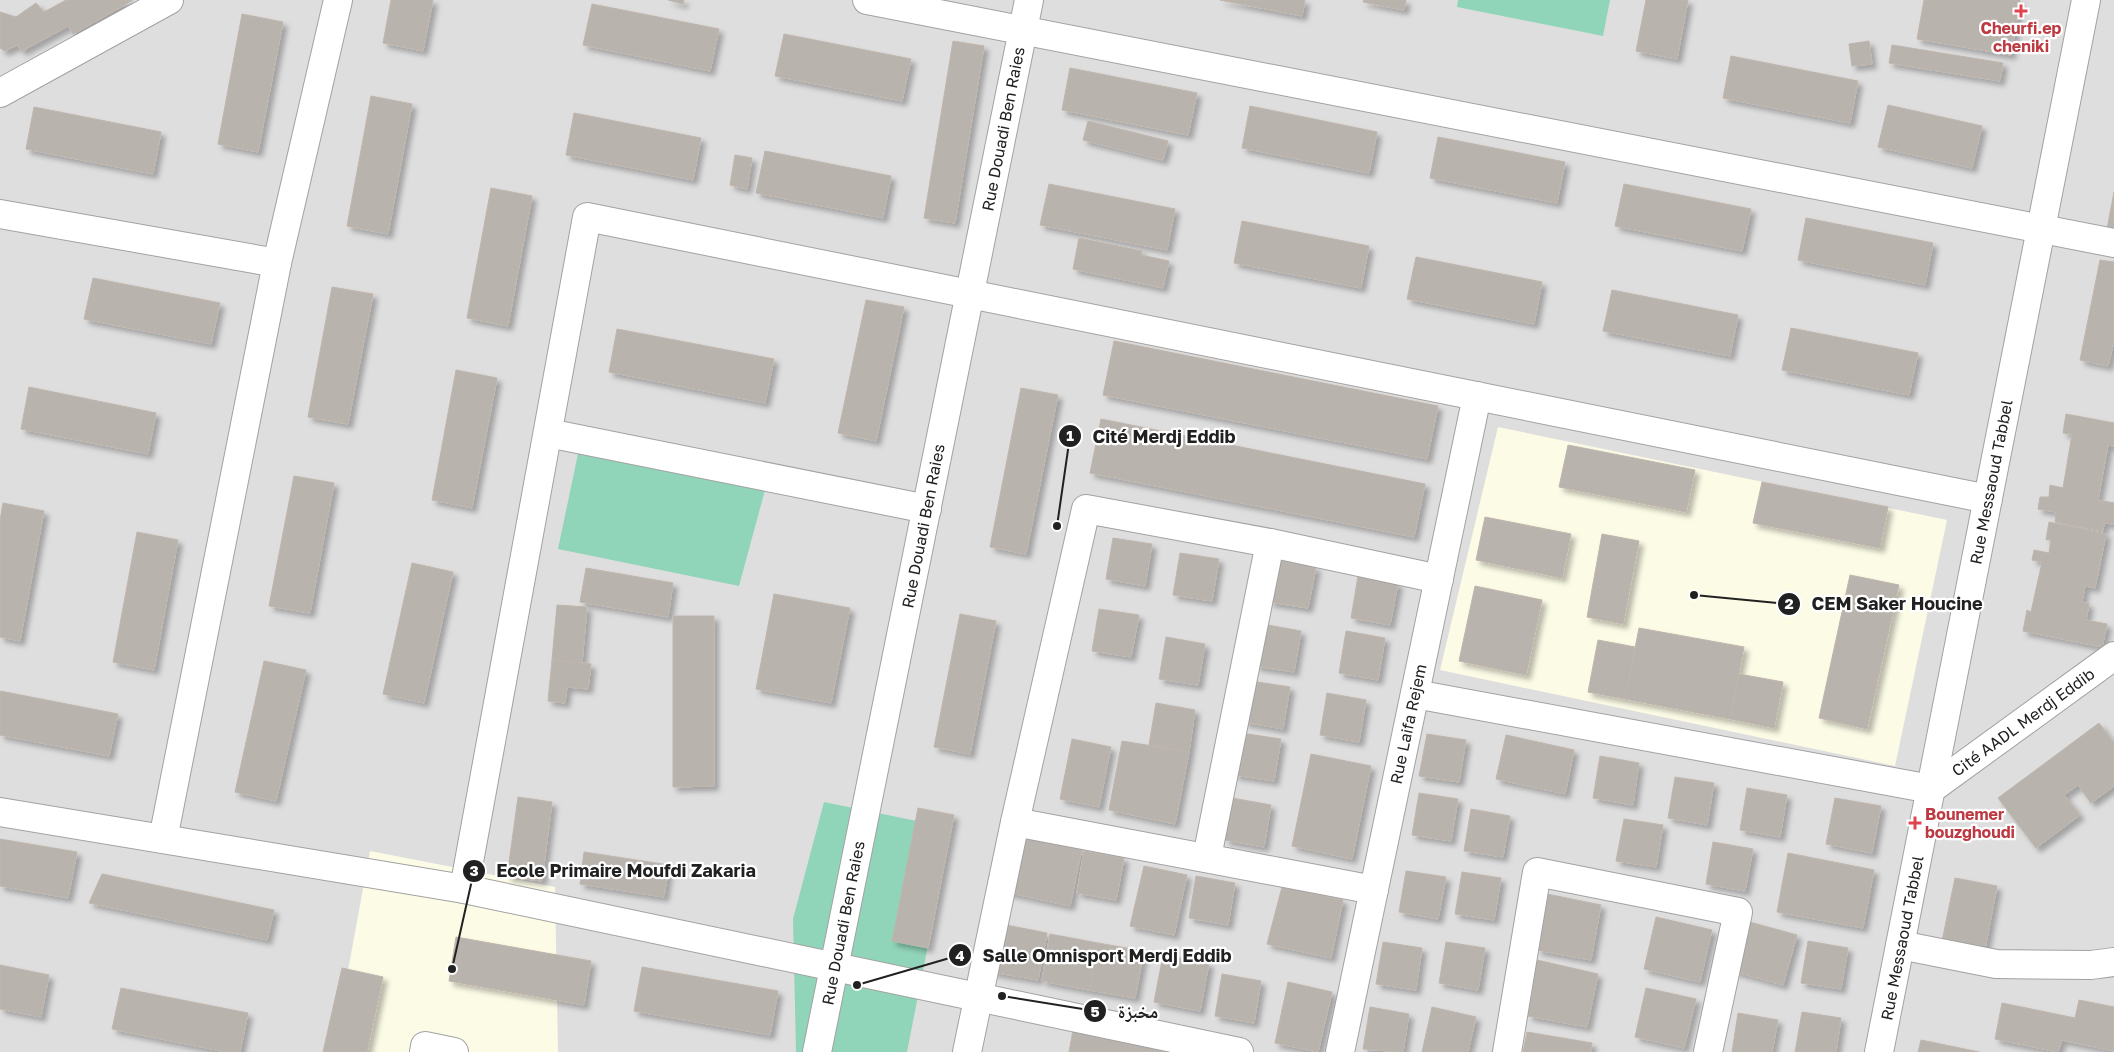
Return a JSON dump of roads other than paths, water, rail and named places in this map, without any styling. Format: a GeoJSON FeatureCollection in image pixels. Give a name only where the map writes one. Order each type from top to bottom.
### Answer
{"type":"FeatureCollection","features":[{"type":"Feature","properties":{"kind":"street"},"geometry":{"type":"LineString","coordinates":[[0,93],[170,0]]}},
{"type":"Feature","properties":{"kind":"street"},"geometry":{"type":"LineString","coordinates":[[163,839],[277,263],[338,0]]}},
{"type":"Feature","properties":{"kind":"street"},"geometry":{"type":"LineString","coordinates":[[867,0],[1023,32],[2114,243]]}},
{"type":"Feature","properties":{"kind":"street","name":"Rue Douadi Ben Raies"},"geometry":{"type":"LineString","coordinates":[[817,1052],[1029,0]]}},
{"type":"Feature","properties":{"kind":"street","name":"Rue Messaoud Tabbel"},"geometry":{"type":"LineString","coordinates":[[1879,1052],[2086,0]]}},
{"type":"Feature","properties":{"kind":"street"},"geometry":{"type":"LineString","coordinates":[[0,214],[277,263]]}},
{"type":"Feature","properties":{"kind":"street"},"geometry":{"type":"LineString","coordinates":[[464,889],[588,217],[1988,500]]}},
{"type":"Feature","properties":{"kind":"street","name":"Rue Laifa Rejem"},"geometry":{"type":"LineString","coordinates":[[1340,1052],[1477,396]]}},
{"type":"Feature","properties":{"kind":"street"},"geometry":{"type":"LineString","coordinates":[[548,433],[927,508]]}},
{"type":"Feature","properties":{"kind":"street"},"geometry":{"type":"LineString","coordinates":[[967,1052],[1015,822],[1086,509],[1270,543],[1439,579]]}},
{"type":"Feature","properties":{"kind":"street"},"geometry":{"type":"LineString","coordinates":[[1206,857],[1270,543]]}},
{"type":"Feature","properties":{"kind":"street","name":"Cité AADL Merdj Eddib"},"geometry":{"type":"LineString","coordinates":[[1931,789],[2114,656]]}},
{"type":"Feature","properties":{"kind":"street"},"geometry":{"type":"LineString","coordinates":[[1415,694],[1931,789]]}},
{"type":"Feature","properties":{"kind":"street"},"geometry":{"type":"LineString","coordinates":[[0,812],[464,889],[1239,1052]]}},
{"type":"Feature","properties":{"kind":"street"},"geometry":{"type":"LineString","coordinates":[[1015,822],[1374,890]]}},
{"type":"Feature","properties":{"kind":"street"},"geometry":{"type":"LineString","coordinates":[[1507,1052],[1537,872],[1738,912],[1708,1052]]}},
{"type":"Feature","properties":{"kind":"street"},"geometry":{"type":"LineString","coordinates":[[1900,946],[1996,964],[2091,965],[2114,962]]}},
{"type":"Feature","properties":{"kind":"street"},"geometry":{"type":"LineString","coordinates":[[424,1052],[425,1046],[454,1052]]}},
{"type":"Feature","properties":{"kind":"place","name":"Cheurfi.ep cheniki"},"geometry":{"type":"Point","coordinates":[2021,11]}},
{"type":"Feature","properties":{"kind":"place","name":"Cité Merdj Eddib"},"geometry":{"type":"Point","coordinates":[1057,526]}},
{"type":"Feature","properties":{"kind":"place","name":"CEM Saker Houcine"},"geometry":{"type":"Point","coordinates":[1694,595]}},
{"type":"Feature","properties":{"kind":"place","name":"Bounemer bouzghoudi"},"geometry":{"type":"Point","coordinates":[1915,823]}},
{"type":"Feature","properties":{"kind":"place","name":"Ecole Primaire Moufdi Zakaria"},"geometry":{"type":"Point","coordinates":[452,969]}},
{"type":"Feature","properties":{"kind":"place","name":"Salle Omnisport Merdj Eddib"},"geometry":{"type":"Point","coordinates":[857,985]}},
{"type":"Feature","properties":{"kind":"place","name":"مخبزة"},"geometry":{"type":"Point","coordinates":[1002,996]}}]}
